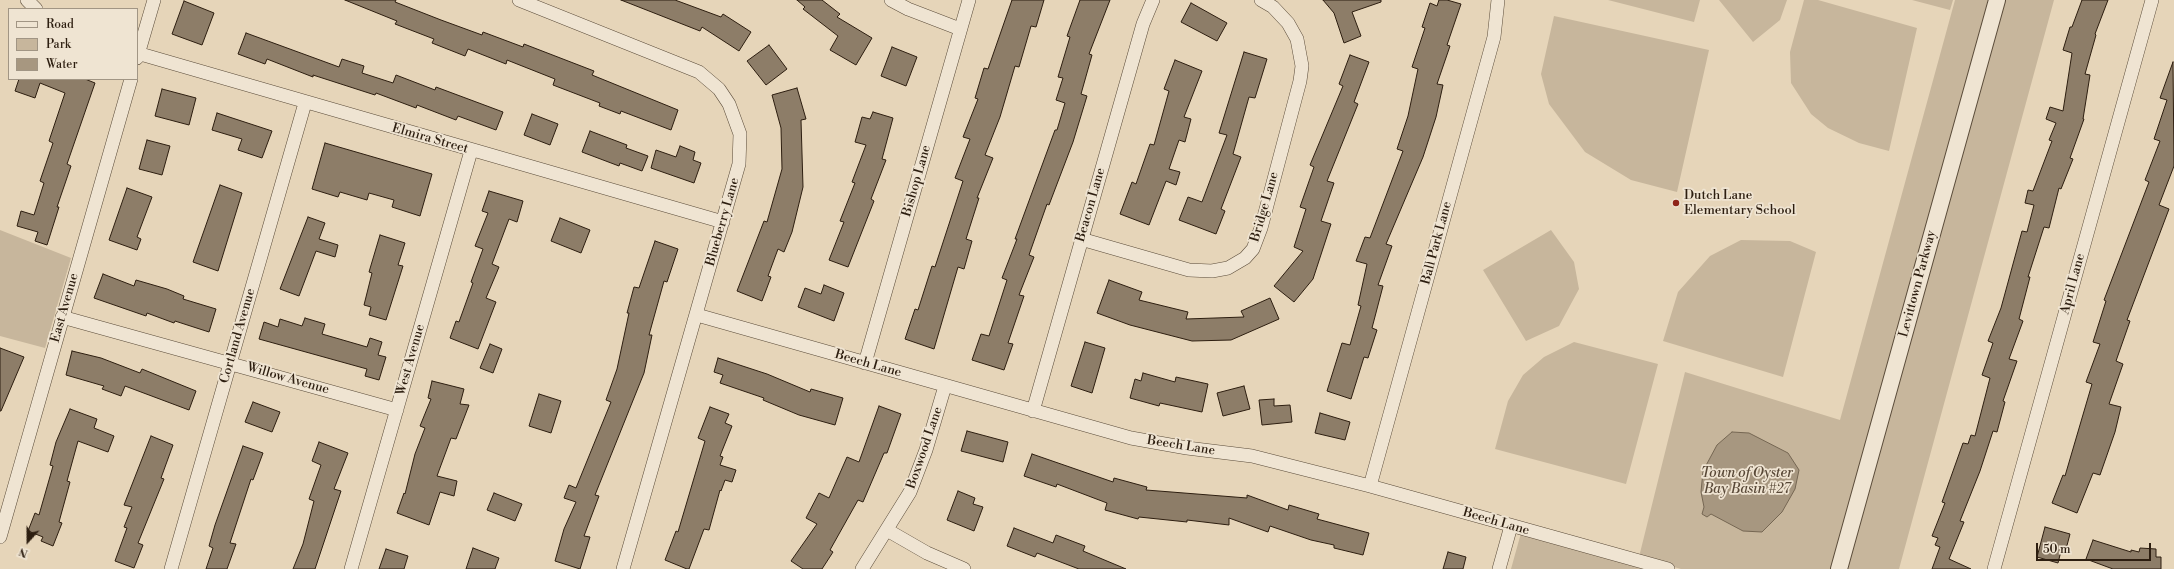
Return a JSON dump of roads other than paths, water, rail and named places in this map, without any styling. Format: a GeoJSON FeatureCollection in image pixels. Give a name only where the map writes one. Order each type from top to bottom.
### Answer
{"type":"FeatureCollection","features":[{"type":"Feature","properties":{"kind":"street"},"geometry":{"type":"LineString","coordinates":[[27,0],[35,8]]}},
{"type":"Feature","properties":{"kind":"street"},"geometry":{"type":"LineString","coordinates":[[138,55],[154,0]]}},
{"type":"Feature","properties":{"kind":"street","name":"Blueberry Lane"},"geometry":{"type":"LineString","coordinates":[[519,0],[680,63],[699,72],[719,89],[729,104],[740,134],[739,164],[623,569]]}},
{"type":"Feature","properties":{"kind":"street"},"geometry":{"type":"LineString","coordinates":[[890,0],[908,9],[960,29]]}},
{"type":"Feature","properties":{"kind":"street","name":"Bishop Lane"},"geometry":{"type":"LineString","coordinates":[[865,363],[969,0]]}},
{"type":"Feature","properties":{"kind":"street","name":"Beacon Lane"},"geometry":{"type":"LineString","coordinates":[[1033,411],[1143,24],[1153,0]]}},
{"type":"Feature","properties":{"kind":"street","name":"Bridge Lane"},"geometry":{"type":"LineString","coordinates":[[1081,239],[1189,270],[1212,271],[1228,268],[1245,258],[1253,249],[1265,212],[1300,81],[1302,66],[1297,39],[1288,23],[1273,8],[1261,0]]}},
{"type":"Feature","properties":{"kind":"street","name":"Ball Park Lane"},"geometry":{"type":"LineString","coordinates":[[1370,486],[1494,37],[1498,0]]}},
{"type":"Feature","properties":{"kind":"street","name":"Levittown Parkway"},"geometry":{"type":"LineString","coordinates":[[1839,569],[1997,0]]}},
{"type":"Feature","properties":{"kind":"street","name":"April Lane"},"geometry":{"type":"LineString","coordinates":[[1994,569],[2152,0]]}},
{"type":"Feature","properties":{"kind":"street","name":"Elmira Street"},"geometry":{"type":"LineString","coordinates":[[138,55],[723,222]]}},
{"type":"Feature","properties":{"kind":"street","name":"East Avenue"},"geometry":{"type":"LineString","coordinates":[[0,537],[131,80]]}},
{"type":"Feature","properties":{"kind":"street","name":"Cortland Avenue"},"geometry":{"type":"LineString","coordinates":[[171,569],[306,103]]}},
{"type":"Feature","properties":{"kind":"street","name":"West Avenue"},"geometry":{"type":"LineString","coordinates":[[351,569],[471,150]]}},
{"type":"Feature","properties":{"kind":"street","name":"Beech Lane"},"geometry":{"type":"LineString","coordinates":[[696,315],[1131,438],[1187,448],[1252,456],[1370,486],[1668,569]]}},
{"type":"Feature","properties":{"kind":"street","name":"Willow Avenue"},"geometry":{"type":"LineString","coordinates":[[62,316],[397,410]]}},
{"type":"Feature","properties":{"kind":"street","name":"Boxwood Lane"},"geometry":{"type":"LineString","coordinates":[[862,569],[910,492],[926,450],[945,386]]}},
{"type":"Feature","properties":{"kind":"street"},"geometry":{"type":"LineString","coordinates":[[1499,569],[1511,526]]}},
{"type":"Feature","properties":{"kind":"street"},"geometry":{"type":"LineString","coordinates":[[887,530],[927,553],[964,569]]}},
{"type":"Feature","properties":{"kind":"water","name":"Town of Oyster Bay Basin #27"},"geometry":{"type":"Polygon","coordinates":[[[1732,432],[1749,433],[1788,453],[1799,470],[1795,489],[1782,512],[1762,532],[1743,531],[1711,514],[1707,517],[1702,514],[1704,507],[1701,492],[1703,471],[1717,445],[1732,432]]]}},
{"type":"Feature","properties":{"kind":"place","name":"Dutch Lane Elementary School"},"geometry":{"type":"Point","coordinates":[1676,203]}}]}
